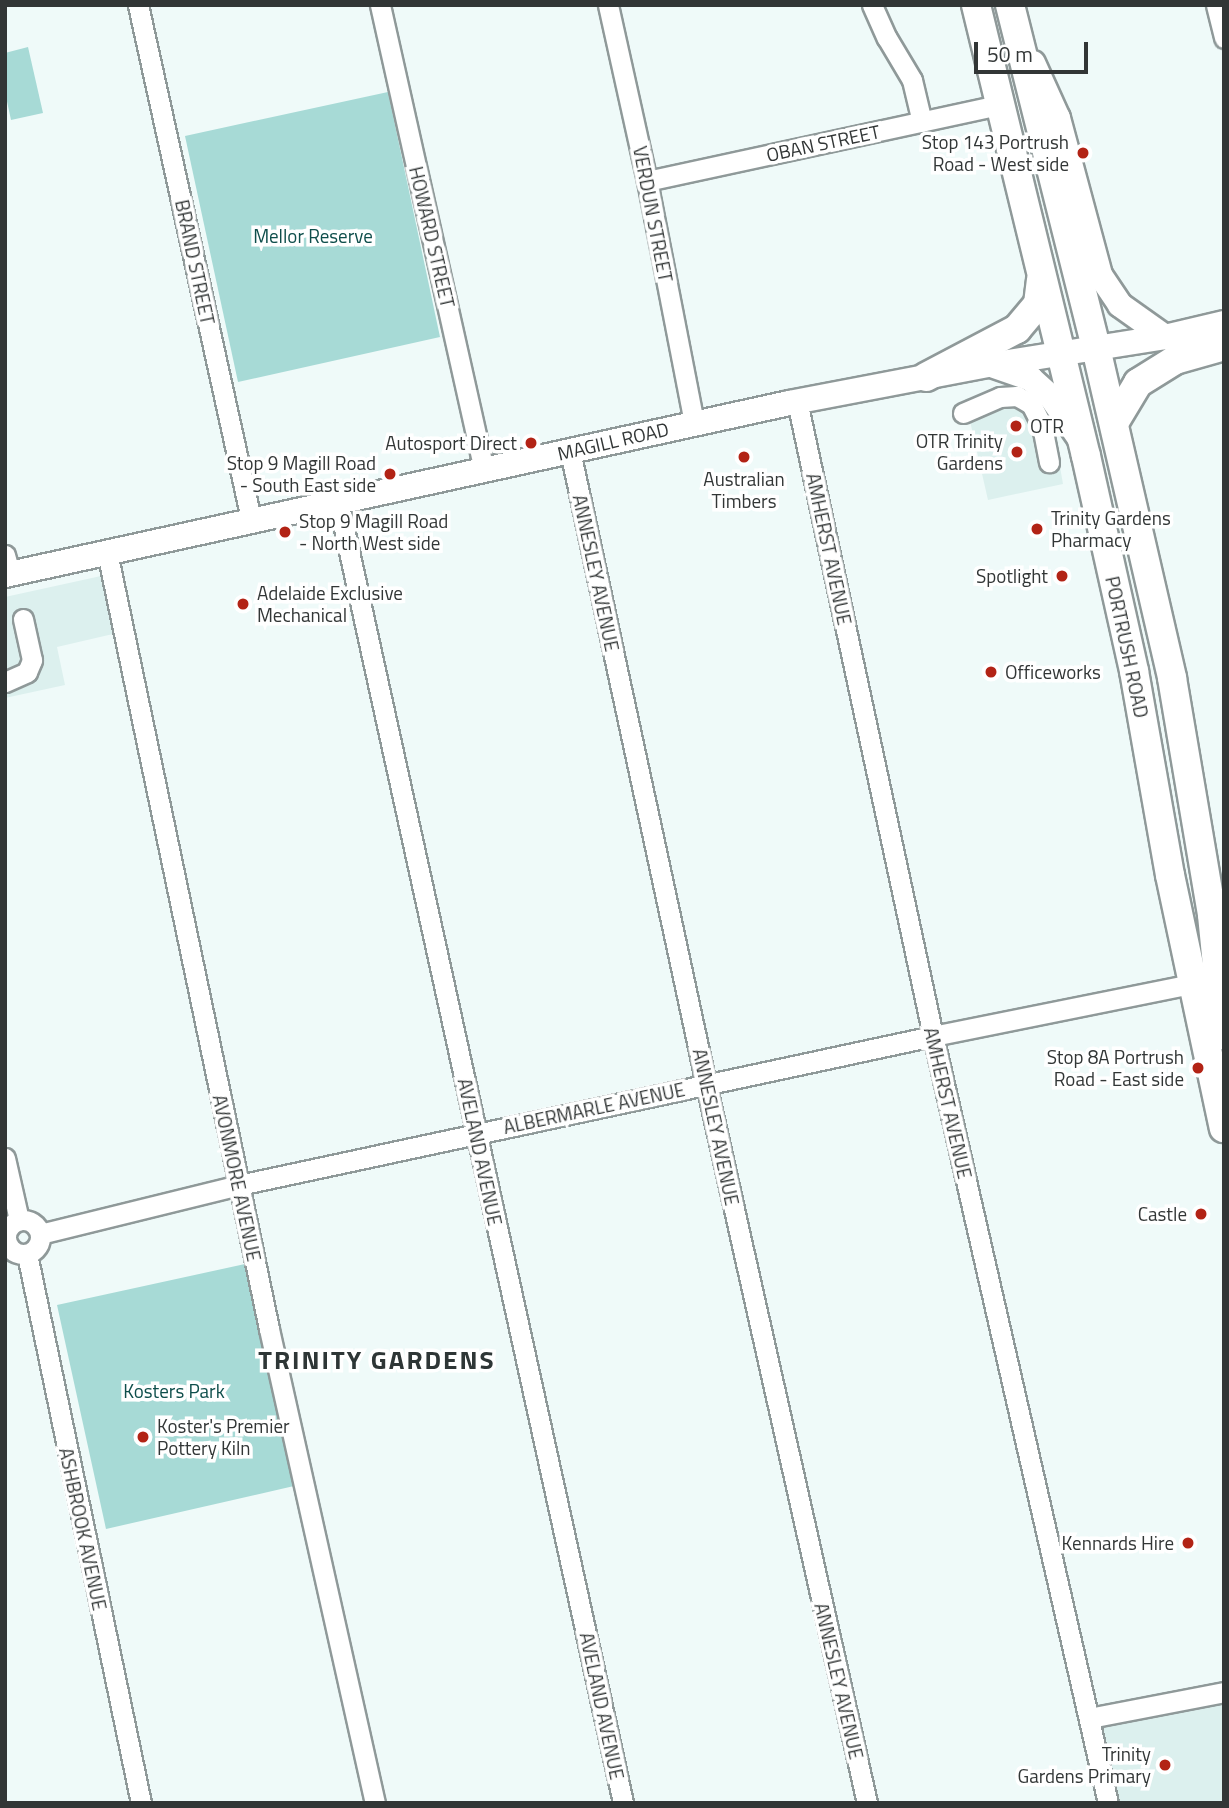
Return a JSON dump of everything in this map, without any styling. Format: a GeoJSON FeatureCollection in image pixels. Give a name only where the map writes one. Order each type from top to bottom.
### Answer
{"type":"FeatureCollection","features":[{"type":"Feature","properties":{"kind":"highway","name":"PORTRUSH ROAD"},"geometry":{"type":"LineString","coordinates":[[976,5],[998,106],[1084,446],[1134,671],[1192,984],[1224,1128]]}},
{"type":"Feature","properties":{"kind":"highway","name":"PORTRUSH ROAD"},"geometry":{"type":"LineString","coordinates":[[1014,18],[1114,423],[1172,678],[1212,915],[1222,1015]]}},
{"type":"Feature","properties":{"kind":"highway"},"geometry":{"type":"LineString","coordinates":[[926,377],[1017,329],[1038,304],[1041,280]]}},
{"type":"Feature","properties":{"kind":"highway"},"geometry":{"type":"LineString","coordinates":[[1114,423],[1138,383],[1175,360],[1224,346]]}},
{"type":"Feature","properties":{"kind":"highway"},"geometry":{"type":"LineString","coordinates":[[1202,855],[1200,963],[1192,984],[1201,990],[1222,1015]]}},
{"type":"Feature","properties":{"kind":"main road"},"geometry":{"type":"LineString","coordinates":[[1014,18],[1058,118],[1100,275],[1120,305],[1165,337]]}},
{"type":"Feature","properties":{"kind":"main road","name":"MAGILL ROAD"},"geometry":{"type":"LineString","coordinates":[[7,568],[107,552],[797,401],[989,365],[1165,337],[1224,323]]}},
{"type":"Feature","properties":{"kind":"main road"},"geometry":{"type":"LineString","coordinates":[[989,365],[1031,379],[1051,397],[1084,446]]}},
{"type":"Feature","properties":{"kind":"street","name":"BRAND STREET"},"geometry":{"type":"LineString","coordinates":[[138,5],[251,519]]}},
{"type":"Feature","properties":{"kind":"street","name":"HOWARD STREET"},"geometry":{"type":"LineString","coordinates":[[380,5],[484,469]]}},
{"type":"Feature","properties":{"kind":"street","name":"VERDUN STREET"},"geometry":{"type":"LineString","coordinates":[[608,5],[648,181],[694,423]]}},
{"type":"Feature","properties":{"kind":"street"},"geometry":{"type":"LineString","coordinates":[[872,5],[881,27],[912,80],[922,122]]}},
{"type":"Feature","properties":{"kind":"street"},"geometry":{"type":"LineString","coordinates":[[1216,5],[1224,38]]}},
{"type":"Feature","properties":{"kind":"street","name":"OBAN STREET"},"geometry":{"type":"LineString","coordinates":[[648,181],[998,106]]}},
{"type":"Feature","properties":{"kind":"street"},"geometry":{"type":"LineString","coordinates":[[963,413],[1000,397],[1017,396],[1031,404],[1042,426],[1049,462]]}},
{"type":"Feature","properties":{"kind":"street","name":"AMHERST AVENUE"},"geometry":{"type":"LineString","coordinates":[[797,401],[933,1035],[1108,1803]]}},
{"type":"Feature","properties":{"kind":"street","name":"ANNESLEY AVENUE"},"geometry":{"type":"LineString","coordinates":[[570,451],[706,1084],[867,1803]]}},
{"type":"Feature","properties":{"kind":"street","name":"AVELAND AVENUE"},"geometry":{"type":"LineString","coordinates":[[338,501],[623,1803]]}},
{"type":"Feature","properties":{"kind":"street","name":"AVONMORE AVENUE"},"geometry":{"type":"LineString","coordinates":[[107,552],[239,1185],[374,1803]]}},
{"type":"Feature","properties":{"kind":"street"},"geometry":{"type":"LineString","coordinates":[[5,682],[27,672],[32,660],[23,619]]}},
{"type":"Feature","properties":{"kind":"street"},"geometry":{"type":"LineString","coordinates":[[1212,915],[1224,948]]}},
{"type":"Feature","properties":{"kind":"street","name":"ALBERMARLE AVENUE"},"geometry":{"type":"LineString","coordinates":[[40,1234],[239,1185],[933,1035],[1192,984]]}},
{"type":"Feature","properties":{"kind":"street"},"geometry":{"type":"LineString","coordinates":[[5,1158],[19,1220]]}},
{"type":"Feature","properties":{"kind":"street"},"geometry":{"type":"LineString","coordinates":[[19,1220],[32,1222],[40,1234],[38,1245],[27,1254],[13,1252],[5,1240],[9,1227],[19,1220]]}},
{"type":"Feature","properties":{"kind":"street","name":"ASHBROOK AVENUE"},"geometry":{"type":"LineString","coordinates":[[27,1254],[141,1803]]}},
{"type":"Feature","properties":{"kind":"street"},"geometry":{"type":"LineString","coordinates":[[1089,1718],[1224,1692]]}},
{"type":"Feature","properties":{"kind":"shaded area","name":"OTR Trinity Gardens"},"geometry":{"type":"Polygon","coordinates":[[[1023,390],[1042,405],[1052,421],[1063,484],[988,500],[965,399],[1023,390]]]}},
{"type":"Feature","properties":{"kind":"shaded area"},"geometry":{"type":"Polygon","coordinates":[[[101,576],[113,634],[57,647],[65,685],[5,698],[5,597],[101,576]]]}},
{"type":"Feature","properties":{"kind":"shaded area","name":"Trinity Gardens Primary"},"geometry":{"type":"Polygon","coordinates":[[[1224,1702],[1224,1803],[1115,1803],[1099,1727],[1224,1702]]]}},
{"type":"Feature","properties":{"kind":"green space"},"geometry":{"type":"Polygon","coordinates":[[[28,47],[43,113],[11,120],[5,92],[5,53],[28,47]]]}},
{"type":"Feature","properties":{"kind":"green space","name":"Mellor Reserve"},"geometry":{"type":"Polygon","coordinates":[[[388,92],[440,337],[238,382],[185,136],[388,92]]]}},
{"type":"Feature","properties":{"kind":"green space","name":"Kosters Park"},"geometry":{"type":"Polygon","coordinates":[[[245,1264],[294,1486],[106,1529],[57,1305],[245,1264]]]}},
{"type":"Feature","properties":{"kind":"place","name":"Stop 143 Portrush Road - West side"},"geometry":{"type":"Point","coordinates":[1083,153]}},
{"type":"Feature","properties":{"kind":"place","name":"OTR"},"geometry":{"type":"Point","coordinates":[1016,426]}},
{"type":"Feature","properties":{"kind":"place","name":"Autosport Direct"},"geometry":{"type":"Point","coordinates":[531,443]}},
{"type":"Feature","properties":{"kind":"place","name":"OTR Trinity Gardens"},"geometry":{"type":"Point","coordinates":[1017,452]}},
{"type":"Feature","properties":{"kind":"place","name":"Australian Timbers"},"geometry":{"type":"Point","coordinates":[744,457]}},
{"type":"Feature","properties":{"kind":"place","name":"Stop 9 Magill Road - South East side"},"geometry":{"type":"Point","coordinates":[390,474]}},
{"type":"Feature","properties":{"kind":"place","name":"Trinity Gardens Pharmacy"},"geometry":{"type":"Point","coordinates":[1037,529]}},
{"type":"Feature","properties":{"kind":"place","name":"Stop 9 Magill Road - North West side"},"geometry":{"type":"Point","coordinates":[285,532]}},
{"type":"Feature","properties":{"kind":"place","name":"Spotlight"},"geometry":{"type":"Point","coordinates":[1062,576]}},
{"type":"Feature","properties":{"kind":"place","name":"Adelaide Exclusive Mechanical"},"geometry":{"type":"Point","coordinates":[243,604]}},
{"type":"Feature","properties":{"kind":"place","name":"Officeworks"},"geometry":{"type":"Point","coordinates":[991,672]}},
{"type":"Feature","properties":{"kind":"place","name":"Stop 8A Portrush Road - East side"},"geometry":{"type":"Point","coordinates":[1198,1068]}},
{"type":"Feature","properties":{"kind":"place","name":"Castle"},"geometry":{"type":"Point","coordinates":[1201,1214]}},
{"type":"Feature","properties":{"kind":"place","name":"Koster's Premier Pottery Kiln"},"geometry":{"type":"Point","coordinates":[143,1437]}},
{"type":"Feature","properties":{"kind":"place","name":"Kennards Hire"},"geometry":{"type":"Point","coordinates":[1188,1543]}},
{"type":"Feature","properties":{"kind":"place","name":"Trinity Gardens Primary"},"geometry":{"type":"Point","coordinates":[1165,1765]}},
{"type":"Feature","properties":{"kind":"district","name":"TRINITY GARDENS"},"geometry":{"type":"Point","coordinates":[377,1360]}}]}
